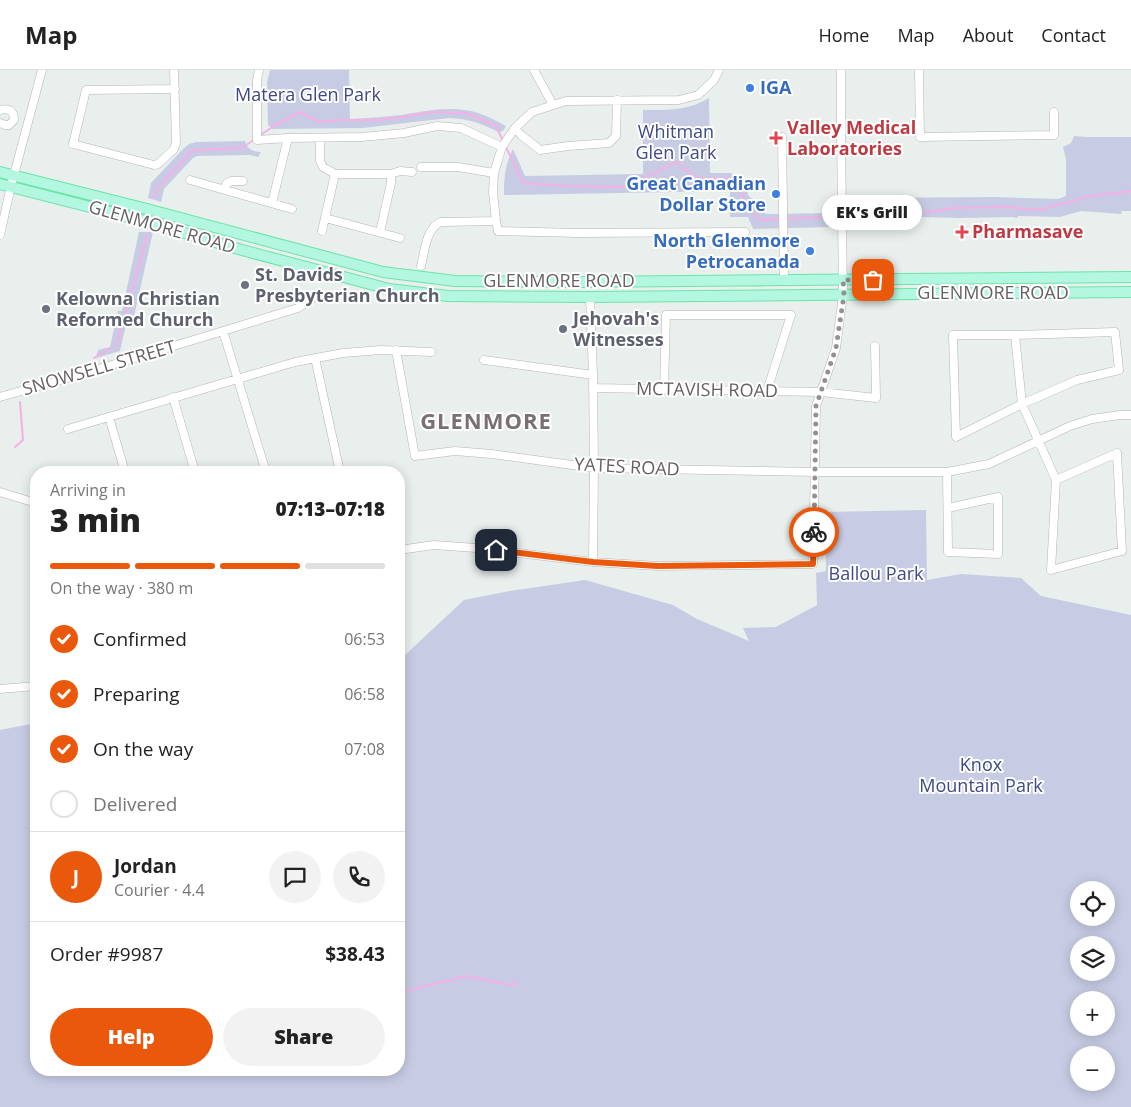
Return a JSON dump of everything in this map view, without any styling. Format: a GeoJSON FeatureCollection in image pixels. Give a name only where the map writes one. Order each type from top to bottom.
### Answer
{"type":"FeatureCollection","features":[{"type":"Feature","properties":{"kind":"main road","name":"GLENMORE ROAD"},"geometry":{"type":"LineString","coordinates":[[0,172],[383,272],[455,282],[1131,277]]}},
{"type":"Feature","properties":{"kind":"main road","name":"GLENMORE ROAD"},"geometry":{"type":"LineString","coordinates":[[0,184],[140,220],[242,250],[389,289],[448,296],[590,297],[1131,292]]}},
{"type":"Feature","properties":{"kind":"street"},"geometry":{"type":"LineString","coordinates":[[0,235],[42,70]]}},
{"type":"Feature","properties":{"kind":"street"},"geometry":{"type":"LineString","coordinates":[[174,70],[175,89],[176,143],[174,149],[158,164],[154,165],[73,144],[86,90],[175,89]]}},
{"type":"Feature","properties":{"kind":"street"},"geometry":{"type":"LineString","coordinates":[[259,70],[257,80],[257,140],[362,137],[404,133],[437,126],[461,128],[502,146]]}},
{"type":"Feature","properties":{"kind":"street"},"geometry":{"type":"LineString","coordinates":[[534,70],[554,105]]}},
{"type":"Feature","properties":{"kind":"street"},"geometry":{"type":"LineString","coordinates":[[719,70],[714,80],[698,94],[679,100],[566,101],[532,112],[515,128],[502,146],[494,172],[493,192],[496,221],[498,231],[577,233],[745,232]]}},
{"type":"Feature","properties":{"kind":"street"},"geometry":{"type":"LineString","coordinates":[[405,549],[434,545],[593,562],[658,566],[813,564],[816,406],[836,348],[844,295],[840,138],[841,70]]}},
{"type":"Feature","properties":{"kind":"street"},"geometry":{"type":"LineString","coordinates":[[919,70],[920,138],[1054,134],[1054,112]]}},
{"type":"Feature","properties":{"kind":"street"},"geometry":{"type":"LineString","coordinates":[[515,128],[540,150],[609,143],[616,136],[617,100]]}},
{"type":"Feature","properties":{"kind":"street"},"geometry":{"type":"LineString","coordinates":[[0,110],[9,109],[13,112],[14,120],[9,125],[0,124]]}},
{"type":"Feature","properties":{"kind":"street"},"geometry":{"type":"LineString","coordinates":[[782,137],[784,280]]}},
{"type":"Feature","properties":{"kind":"street"},"geometry":{"type":"LineString","coordinates":[[272,203],[288,138]]}},
{"type":"Feature","properties":{"kind":"street"},"geometry":{"type":"LineString","coordinates":[[320,138],[320,161],[323,167],[335,174],[391,174],[400,170],[412,172]]}},
{"type":"Feature","properties":{"kind":"street"},"geometry":{"type":"LineString","coordinates":[[421,167],[458,167],[494,172]]}},
{"type":"Feature","properties":{"kind":"street"},"geometry":{"type":"LineString","coordinates":[[322,231],[335,174]]}},
{"type":"Feature","properties":{"kind":"street"},"geometry":{"type":"LineString","coordinates":[[380,232],[391,183],[391,174]]}},
{"type":"Feature","properties":{"kind":"street"},"geometry":{"type":"LineString","coordinates":[[190,180],[292,209]]}},
{"type":"Feature","properties":{"kind":"street"},"geometry":{"type":"LineString","coordinates":[[225,190],[226,184],[231,181],[243,181]]}},
{"type":"Feature","properties":{"kind":"street"},"geometry":{"type":"LineString","coordinates":[[325,218],[400,238]]}},
{"type":"Feature","properties":{"kind":"street"},"geometry":{"type":"LineString","coordinates":[[421,266],[429,233],[440,222],[496,221]]}},
{"type":"Feature","properties":{"kind":"street"},"geometry":{"type":"LineString","coordinates":[[590,297],[593,375],[593,562]]}},
{"type":"Feature","properties":{"kind":"street","name":"SNOWSELL STREET"},"geometry":{"type":"LineString","coordinates":[[0,397],[298,308],[311,300]]}},
{"type":"Feature","properties":{"kind":"street"},"geometry":{"type":"LineString","coordinates":[[664,390],[666,315],[791,315],[768,391]]}},
{"type":"Feature","properties":{"kind":"street"},"geometry":{"type":"LineString","coordinates":[[223,331],[264,466]]}},
{"type":"Feature","properties":{"kind":"street"},"geometry":{"type":"LineString","coordinates":[[1115,332],[1118,370],[1077,380],[1022,404],[956,437],[953,336],[1115,332]]}},
{"type":"Feature","properties":{"kind":"street"},"geometry":{"type":"LineString","coordinates":[[1015,335],[1022,404],[1056,480],[1052,570],[1122,551],[1117,453],[1056,480]]}},
{"type":"Feature","properties":{"kind":"street","name":"MCTAVISH ROAD"},"geometry":{"type":"LineString","coordinates":[[593,388],[821,392],[876,398],[875,346]]}},
{"type":"Feature","properties":{"kind":"street"},"geometry":{"type":"LineString","coordinates":[[68,429],[295,362],[343,353],[381,350],[431,352]]}},
{"type":"Feature","properties":{"kind":"street","name":"YATES ROAD"},"geometry":{"type":"LineString","coordinates":[[396,350],[416,456],[455,451],[492,454],[594,468],[947,472],[989,464],[1070,426],[1092,419],[1131,415]]}},
{"type":"Feature","properties":{"kind":"street"},"geometry":{"type":"LineString","coordinates":[[315,358],[339,466]]}},
{"type":"Feature","properties":{"kind":"street"},"geometry":{"type":"LineString","coordinates":[[484,360],[593,375]]}},
{"type":"Feature","properties":{"kind":"street"},"geometry":{"type":"LineString","coordinates":[[174,398],[193,466]]}},
{"type":"Feature","properties":{"kind":"street"},"geometry":{"type":"LineString","coordinates":[[109,417],[123,466]]}},
{"type":"Feature","properties":{"kind":"street"},"geometry":{"type":"LineString","coordinates":[[947,472],[948,552],[998,554],[998,497],[948,508]]}},
{"type":"Feature","properties":{"kind":"street"},"geometry":{"type":"LineString","coordinates":[[0,492],[30,502]]}},
{"type":"Feature","properties":{"kind":"street"},"geometry":{"type":"LineString","coordinates":[[0,689],[30,686]]}},
{"type":"Feature","properties":{"kind":"green space","name":"Matera Glen Park"},"geometry":{"type":"Polygon","coordinates":[[[270,70],[349,70],[350,119],[453,109],[476,112],[506,126],[503,131],[498,132],[475,122],[449,118],[363,128],[272,129],[268,125],[267,82],[270,70]]]}},
{"type":"Feature","properties":{"kind":"green space","name":"Whitman Glen Park"},"geometry":{"type":"Polygon","coordinates":[[[709,98],[710,173],[730,173],[741,177],[747,185],[748,195],[766,214],[831,213],[832,227],[753,229],[748,217],[730,217],[730,191],[504,195],[508,160],[513,149],[525,176],[643,174],[643,110],[685,108],[709,98]]]}},
{"type":"Feature","properties":{"kind":"green space"},"geometry":{"type":"Polygon","coordinates":[[[1074,136],[1131,137],[1131,211],[1122,211],[1121,214],[1081,211],[1060,217],[917,217],[903,221],[885,221],[884,210],[854,210],[854,198],[995,197],[1058,199],[1066,196],[1066,159],[1063,147],[1071,143],[1074,136]]]}},
{"type":"Feature","properties":{"kind":"green space"},"geometry":{"type":"Polygon","coordinates":[[[245,141],[251,150],[261,152],[258,157],[250,155],[197,156],[164,189],[161,202],[148,198],[151,183],[189,144],[196,142],[245,141]]]}},
{"type":"Feature","properties":{"kind":"green space"},"geometry":{"type":"Polygon","coordinates":[[[139,232],[153,232],[134,316],[127,320],[120,351],[96,358],[98,350],[110,347],[118,311],[122,311],[139,232]]]}},
{"type":"Feature","properties":{"kind":"green space"},"geometry":{"type":"Polygon","coordinates":[[[926,510],[927,580],[961,574],[1021,578],[1041,596],[1131,615],[1131,1107],[0,1107],[0,730],[30,724],[30,1076],[405,1076],[405,655],[464,600],[585,580],[673,605],[697,619],[749,641],[743,628],[776,627],[817,605],[816,573],[826,571],[825,512],[926,510]]]}},
{"type":"Feature","properties":{"kind":"waterway"},"geometry":{"type":"LineString","coordinates":[[259,136],[300,112],[319,122],[382,120],[433,112],[466,113],[496,126],[503,141]]}},
{"type":"Feature","properties":{"kind":"waterway"},"geometry":{"type":"LineString","coordinates":[[154,197],[158,187],[193,150],[242,148],[255,139]]}},
{"type":"Feature","properties":{"kind":"waterway"},"geometry":{"type":"LineString","coordinates":[[506,147],[523,183],[626,187],[676,162],[697,178],[737,179],[748,210],[761,220],[780,219]]}},
{"type":"Feature","properties":{"kind":"waterway"},"geometry":{"type":"LineString","coordinates":[[844,216],[927,212],[954,208],[1006,207],[1039,210],[1087,197],[1131,191]]}},
{"type":"Feature","properties":{"kind":"waterway"},"geometry":{"type":"LineString","coordinates":[[785,219],[840,216]]}},
{"type":"Feature","properties":{"kind":"waterway"},"geometry":{"type":"LineString","coordinates":[[116,347],[148,233]]}},
{"type":"Feature","properties":{"kind":"waterway"},"geometry":{"type":"LineString","coordinates":[[94,358],[110,348]]}},
{"type":"Feature","properties":{"kind":"waterway"},"geometry":{"type":"LineString","coordinates":[[15,447],[23,440],[20,402]]}},
{"type":"Feature","properties":{"kind":"waterway"},"geometry":{"type":"LineString","coordinates":[[405,990],[467,976],[511,985],[518,983]]}},
{"type":"Feature","properties":{"kind":"way so far"},"geometry":{"type":"LineString","coordinates":[[814,532],[816,406],[836,348],[844,295],[843,280],[873,280]]}},
{"type":"Feature","properties":{"kind":"place","name":"IGA"},"geometry":{"type":"Point","coordinates":[750,88]}},
{"type":"Feature","properties":{"kind":"place","name":"Valley Medical Laboratories"},"geometry":{"type":"Point","coordinates":[776,138]}},
{"type":"Feature","properties":{"kind":"place","name":"Great Canadian Dollar Store"},"geometry":{"type":"Point","coordinates":[776,194]}},
{"type":"Feature","properties":{"kind":"place","name":"Pharmasave"},"geometry":{"type":"Point","coordinates":[962,232]}},
{"type":"Feature","properties":{"kind":"place","name":"North Glenmore Petrocanada"},"geometry":{"type":"Point","coordinates":[810,251]}},
{"type":"Feature","properties":{"kind":"place","name":"EK's Grill"},"geometry":{"type":"Point","coordinates":[873,280]}},
{"type":"Feature","properties":{"kind":"place","name":"St. Davids Presbyterian Church"},"geometry":{"type":"Point","coordinates":[245,285]}},
{"type":"Feature","properties":{"kind":"place","name":"Kelowna Christian Reformed Church"},"geometry":{"type":"Point","coordinates":[46,309]}},
{"type":"Feature","properties":{"kind":"place","name":"Jehovah's Witnesses"},"geometry":{"type":"Point","coordinates":[563,329]}},
{"type":"Feature","properties":{"kind":"district","name":"GLENMORE"},"geometry":{"type":"Point","coordinates":[486,421]}},
{"type":"Feature","properties":{"kind":"route"},"geometry":{"type":"LineString","coordinates":[[496,550],[593,562],[658,566],[813,564],[814,532]]}},
{"type":"Feature","properties":{"kind":"park label","name":"Ballou Park"},"geometry":{"type":"Point","coordinates":[876,574]}},
{"type":"Feature","properties":{"kind":"park label","name":"Knox Mountain Park"},"geometry":{"type":"Point","coordinates":[981,775]}}]}
